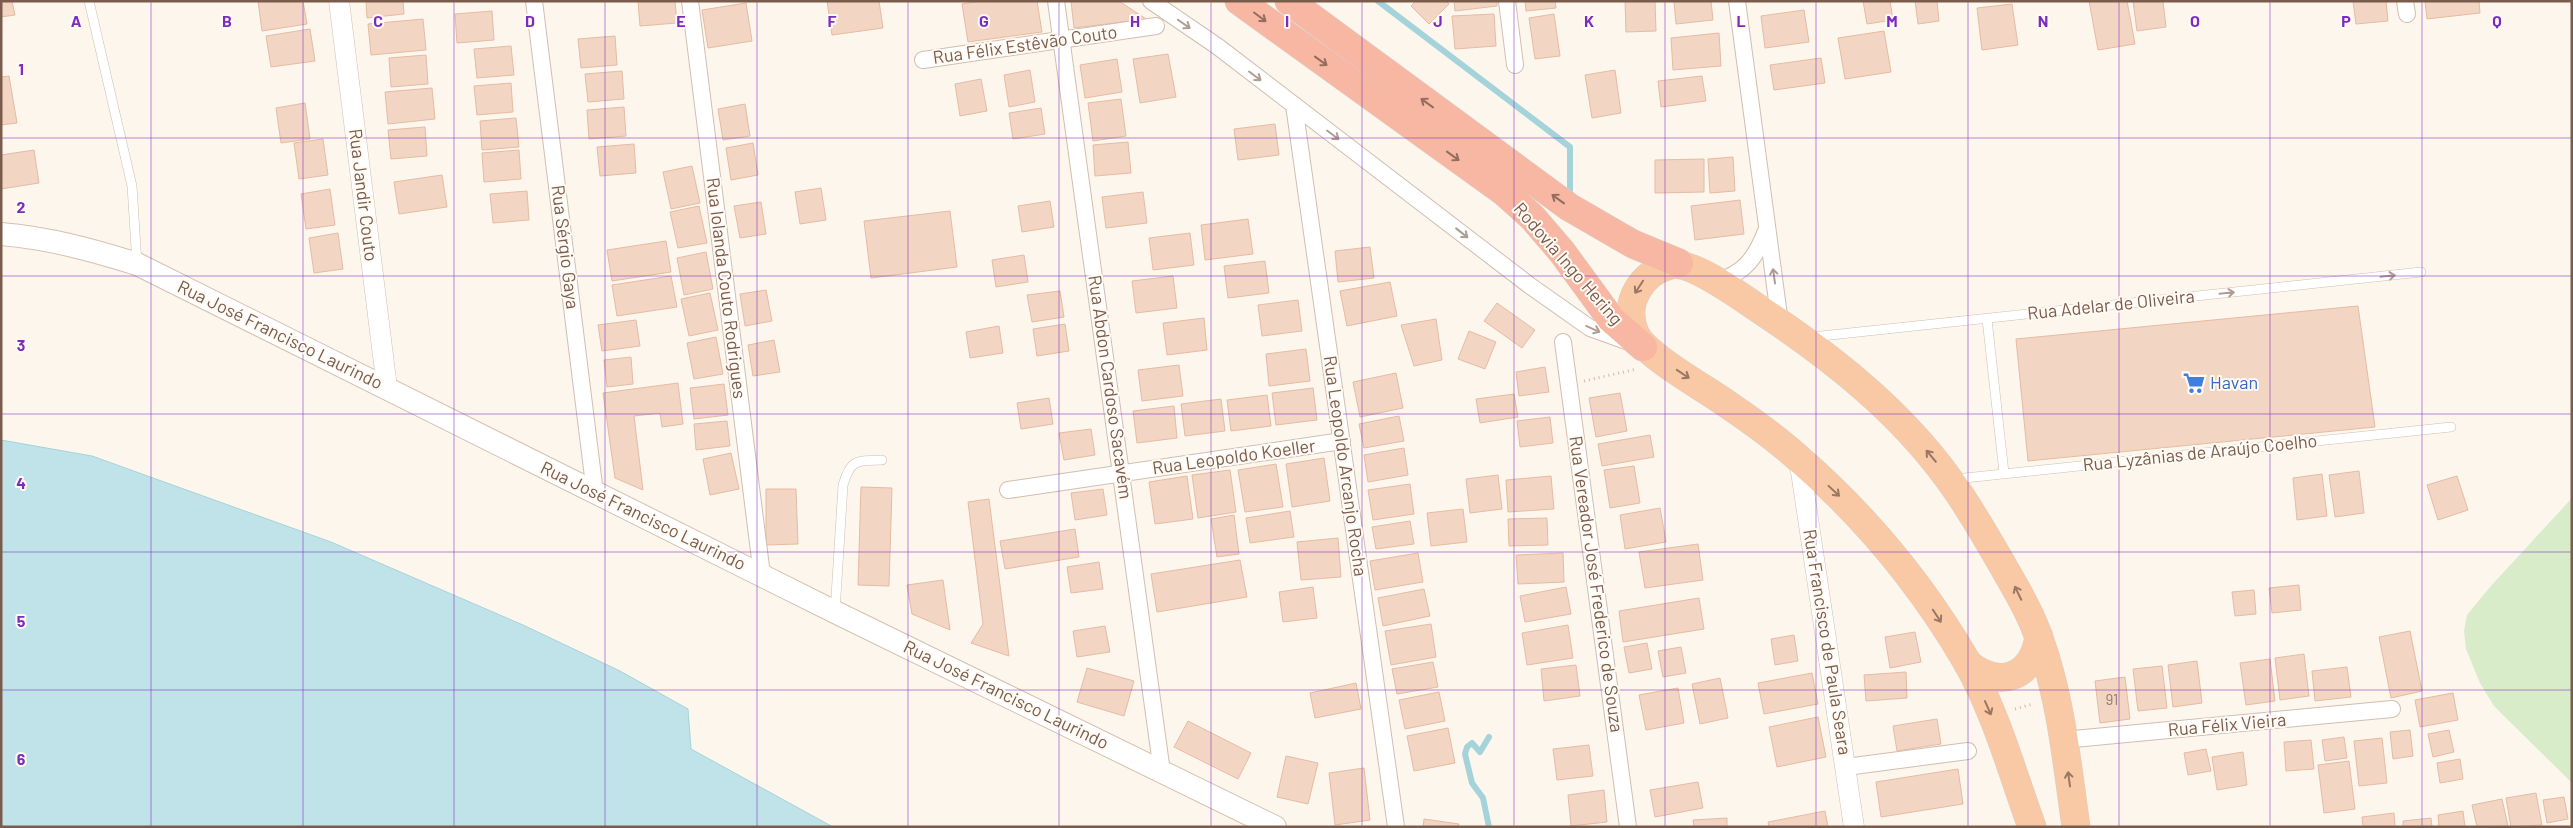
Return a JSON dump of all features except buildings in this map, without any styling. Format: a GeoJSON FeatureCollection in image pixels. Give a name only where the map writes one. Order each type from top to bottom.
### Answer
{"type":"FeatureCollection","features":[{"type":"Feature","properties":{"kind":"highway","name":"Rodovia Ingo Hering"},"geometry":{"type":"LineString","coordinates":[[1239,1],[1504,192],[1532,217],[1562,252],[1611,319],[1643,347],[1746,417],[1798,458],[1845,501],[1884,544],[1918,586],[1968,664],[1991,716],[2032,827]]}},
{"type":"Feature","properties":{"kind":"highway","name":"Rodovia Ingo Hering"},"geometry":{"type":"LineString","coordinates":[[1288,1],[1569,207],[1633,244],[1718,281],[1791,331],[1878,401],[1931,456],[1949,479],[2004,569],[2039,637],[2055,698],[2076,827]]}},
{"type":"Feature","properties":{"kind":"highway"},"geometry":{"type":"LineString","coordinates":[[1643,347],[1633,330],[1631,312],[1635,294],[1645,278],[1661,268],[1679,263]]}},
{"type":"Feature","properties":{"kind":"highway"},"geometry":{"type":"LineString","coordinates":[[1968,664],[1981,674],[1997,678],[2013,676],[2027,667],[2036,653],[2039,637]]}},
{"type":"Feature","properties":{"kind":"main road","name":"Rua José Francisco Laurindo"},"geometry":{"type":"LineString","coordinates":[[1,234],[37,237],[79,246],[137,264],[595,493],[1275,827]]}},
{"type":"Feature","properties":{"kind":"street","name":"Rua Jandir Couto"},"geometry":{"type":"LineString","coordinates":[[339,1],[387,388]]}},
{"type":"Feature","properties":{"kind":"street","name":"Rua Sérgio Gaya"},"geometry":{"type":"LineString","coordinates":[[534,1],[595,493]]}},
{"type":"Feature","properties":{"kind":"street","name":"Rua Iolanda Couto Rodrigues"},"geometry":{"type":"LineString","coordinates":[[690,1],[762,575]]}},
{"type":"Feature","properties":{"kind":"street","name":"Rua Abdon Cardoso Sacavém"},"geometry":{"type":"LineString","coordinates":[[1056,1],[1063,39],[1162,772]]}},
{"type":"Feature","properties":{"kind":"street"},"geometry":{"type":"LineString","coordinates":[[1151,1],[1217,46],[1529,285],[1590,328],[1643,347]]}},
{"type":"Feature","properties":{"kind":"street"},"geometry":{"type":"LineString","coordinates":[[1508,1],[1515,65]]}},
{"type":"Feature","properties":{"kind":"street"},"geometry":{"type":"LineString","coordinates":[[1737,1],[1767,229],[1791,331]]}},
{"type":"Feature","properties":{"kind":"street","name":"Rua Félix Estêvão Couto"},"geometry":{"type":"LineString","coordinates":[[923,60],[1156,26]]}},
{"type":"Feature","properties":{"kind":"street","name":"Rua Leopoldo Arcanjo Rocha"},"geometry":{"type":"LineString","coordinates":[[1294,105],[1396,827]]}},
{"type":"Feature","properties":{"kind":"street"},"geometry":{"type":"LineString","coordinates":[[1718,281],[1731,277],[1746,268],[1757,254],[1767,229]]}},
{"type":"Feature","properties":{"kind":"street","name":"Rua Vereador José Frederico de Souza"},"geometry":{"type":"LineString","coordinates":[[1563,342],[1628,827]]}},
{"type":"Feature","properties":{"kind":"street","name":"Rua Leopoldo Koeller"},"geometry":{"type":"LineString","coordinates":[[1008,490],[1342,441]]}},
{"type":"Feature","properties":{"kind":"street","name":"Rua Francisco de Paula Seara"},"geometry":{"type":"LineString","coordinates":[[1798,458],[1854,827]]}},
{"type":"Feature","properties":{"kind":"street","name":"Rua Félix Vieira"},"geometry":{"type":"LineString","coordinates":[[2063,740],[2392,709]]}},
{"type":"Feature","properties":{"kind":"street"},"geometry":{"type":"LineString","coordinates":[[1846,767],[1968,751]]}},
{"type":"Feature","properties":{"kind":"lane"},"geometry":{"type":"LineString","coordinates":[[89,1],[132,186],[137,264]]}},
{"type":"Feature","properties":{"kind":"lane","name":"Rua Adelar de Oliveira"},"geometry":{"type":"LineString","coordinates":[[1791,331],[1987,318],[2421,272]]}},
{"type":"Feature","properties":{"kind":"lane"},"geometry":{"type":"LineString","coordinates":[[1987,318],[2004,473]]}},
{"type":"Feature","properties":{"kind":"lane","name":"Rua Lyzânias de Araújo Coelho"},"geometry":{"type":"LineString","coordinates":[[1949,479],[2451,426]]}},
{"type":"Feature","properties":{"kind":"lane"},"geometry":{"type":"LineString","coordinates":[[836,612],[843,485],[849,467],[857,461],[882,460]]}},
{"type":"Feature","properties":{"kind":"path"},"geometry":{"type":"LineString","coordinates":[[1569,386],[1592,378],[1669,364]]}},
{"type":"Feature","properties":{"kind":"path"},"geometry":{"type":"LineString","coordinates":[[1991,716],[2055,698]]}},
{"type":"Feature","properties":{"kind":"green space"},"geometry":{"type":"Polygon","coordinates":[[[2572,498],[2572,783],[2494,706],[2480,683],[2466,649],[2464,631],[2467,615],[2490,587],[2572,498]]]}},
{"type":"Feature","properties":{"kind":"water"},"geometry":{"type":"Polygon","coordinates":[[[1,440],[92,456],[331,542],[523,625],[620,671],[688,709],[691,749],[833,827],[1,827],[1,440]]]}},
{"type":"Feature","properties":{"kind":"waterway"},"geometry":{"type":"LineString","coordinates":[[1378,1],[1570,147],[1570,191]]}},
{"type":"Feature","properties":{"kind":"waterway"},"geometry":{"type":"LineString","coordinates":[[1489,737],[1480,752],[1472,743],[1467,747],[1465,754],[1472,783],[1483,798],[1489,827]]}},
{"type":"Feature","properties":{"kind":"place","name":"Havan"},"geometry":{"type":"Point","coordinates":[2194,383]}}]}
